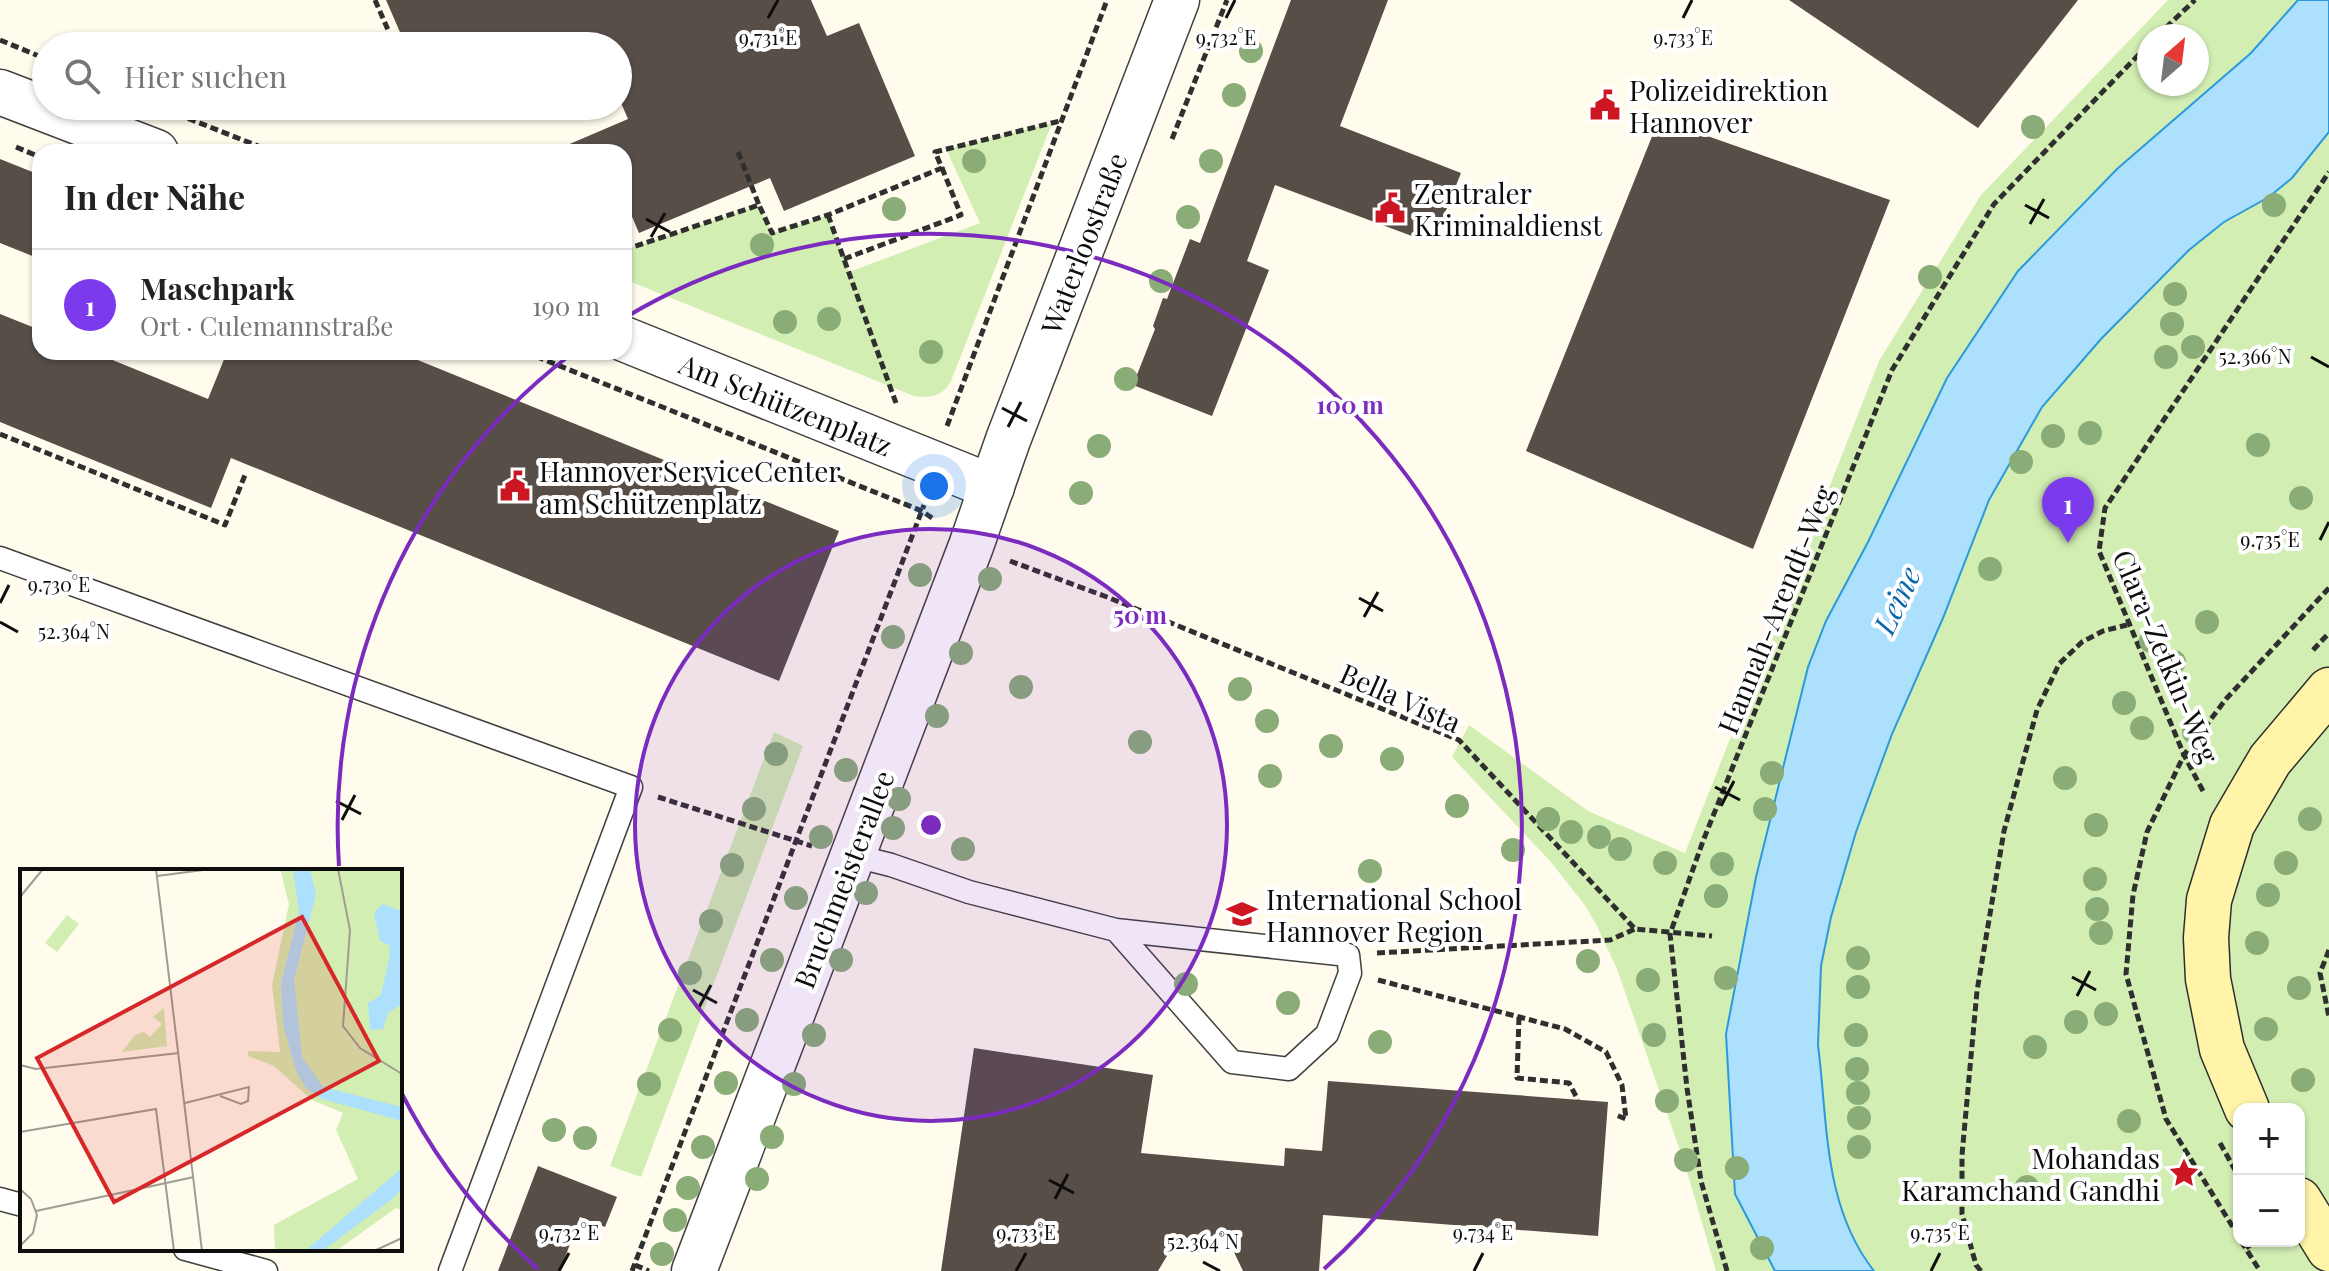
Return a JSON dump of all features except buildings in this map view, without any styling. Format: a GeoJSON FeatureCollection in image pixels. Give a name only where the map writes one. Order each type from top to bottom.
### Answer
{"type":"FeatureCollection","features":[{"type":"Feature","properties":{"kind":"street","name":"Waterloostraße"},"geometry":{"type":"LineString","coordinates":[[992,487],[1177,0]]}},
{"type":"Feature","properties":{"kind":"street"},"geometry":{"type":"LineString","coordinates":[[0,92],[32,104]]}},
{"type":"Feature","properties":{"kind":"street"},"geometry":{"type":"LineString","coordinates":[[73,120],[135,144]]}},
{"type":"Feature","properties":{"kind":"street","name":"Am Schützenplatz"},"geometry":{"type":"LineString","coordinates":[[632,342],[992,487]]}},
{"type":"Feature","properties":{"kind":"street","name":"Bruchmeisterallee"},"geometry":{"type":"LineString","coordinates":[[694,1271],[992,487]]}},
{"type":"Feature","properties":{"kind":"street"},"geometry":{"type":"LineString","coordinates":[[2244,1103],[2222,1049],[2208,979],[2206,938],[2209,900],[2232,825],[2270,760],[2329,690]]}},
{"type":"Feature","properties":{"kind":"street"},"geometry":{"type":"LineString","coordinates":[[2305,1210],[2329,1249]]}},
{"type":"Feature","properties":{"kind":"lane"},"geometry":{"type":"LineString","coordinates":[[0,558],[631,787],[450,1271]]}},
{"type":"Feature","properties":{"kind":"lane"},"geometry":{"type":"LineString","coordinates":[[851,855],[891,865],[969,892],[1116,930],[1349,964],[1327,1034],[1289,1069],[1232,1062],[1116,930]]}},
{"type":"Feature","properties":{"kind":"lane"},"geometry":{"type":"LineString","coordinates":[[0,1199],[20,1204]]}},
{"type":"Feature","properties":{"kind":"lane"},"geometry":{"type":"LineString","coordinates":[[192,1251],[266,1271]]}},
{"type":"Feature","properties":{"kind":"path"},"geometry":{"type":"LineString","coordinates":[[375,0],[389,32]]}},
{"type":"Feature","properties":{"kind":"path"},"geometry":{"type":"LineString","coordinates":[[649,1271],[633,1268],[922,511],[947,425],[1107,0]]}},
{"type":"Feature","properties":{"kind":"path"},"geometry":{"type":"LineString","coordinates":[[2170,24],[2195,0]]}},
{"type":"Feature","properties":{"kind":"path"},"geometry":{"type":"LineString","coordinates":[[0,40],[32,53]]}},
{"type":"Feature","properties":{"kind":"path","name":"Hannah-Arendt-Weg"},"geometry":{"type":"LineString","coordinates":[[1727,1271],[1701,1181],[1670,934],[1703,841],[1892,370],[1994,204],[2137,56]]}},
{"type":"Feature","properties":{"kind":"path"},"geometry":{"type":"LineString","coordinates":[[192,120],[253,144]]}},
{"type":"Feature","properties":{"kind":"path"},"geometry":{"type":"LineString","coordinates":[[844,259],[961,215],[935,152],[1061,121]]}},
{"type":"Feature","properties":{"kind":"path"},"geometry":{"type":"LineString","coordinates":[[738,152],[772,233],[828,215],[942,168]]}},
{"type":"Feature","properties":{"kind":"path","name":"Clara-Zetkin-Weg"},"geometry":{"type":"LineString","coordinates":[[2203,791],[2127,625],[2099,551],[2105,508],[2329,172]]}},
{"type":"Feature","properties":{"kind":"path"},"geometry":{"type":"LineString","coordinates":[[632,247],[759,205]]}},
{"type":"Feature","properties":{"kind":"path"},"geometry":{"type":"LineString","coordinates":[[828,215],[896,403]]}},
{"type":"Feature","properties":{"kind":"path"},"geometry":{"type":"LineString","coordinates":[[545,360],[922,511]]}},
{"type":"Feature","properties":{"kind":"path"},"geometry":{"type":"LineString","coordinates":[[0,434],[225,525],[245,475]]}},
{"type":"Feature","properties":{"kind":"path"},"geometry":{"type":"LineString","coordinates":[[2233,1228],[2166,1119],[2126,974],[2133,895],[2147,832],[2184,755],[2226,699],[2329,588]]}},
{"type":"Feature","properties":{"kind":"path","name":"Bella Vista"},"geometry":{"type":"LineString","coordinates":[[1107,597],[1459,740],[1635,929]]}},
{"type":"Feature","properties":{"kind":"path"},"geometry":{"type":"LineString","coordinates":[[1981,1271],[1976,1265],[1962,1214],[1962,1155],[1977,991],[2004,831],[2037,710],[2059,664],[2082,642],[2103,631],[2127,625]]}},
{"type":"Feature","properties":{"kind":"path"},"geometry":{"type":"LineString","coordinates":[[631,787],[797,843],[851,855]]}},
{"type":"Feature","properties":{"kind":"path"},"geometry":{"type":"LineString","coordinates":[[1349,964],[1610,940],[1635,929],[1712,936]]}},
{"type":"Feature","properties":{"kind":"path"},"geometry":{"type":"LineString","coordinates":[[2329,950],[2320,973],[2329,1017]]}},
{"type":"Feature","properties":{"kind":"path"},"geometry":{"type":"LineString","coordinates":[[1349,964],[1565,1029],[1606,1052],[1622,1085],[1626,1119],[1616,1115]]}},
{"type":"Feature","properties":{"kind":"path"},"geometry":{"type":"LineString","coordinates":[[1519,1017],[1517,1078],[1569,1083],[1578,1100]]}},
{"type":"Feature","properties":{"kind":"path"},"geometry":{"type":"LineString","coordinates":[[2246,1248],[2260,1271]]}},
{"type":"Feature","properties":{"kind":"green space"},"geometry":{"type":"Polygon","coordinates":[[[2168,0],[2329,0],[2329,1271],[1716,1271],[1686,1168],[1617,969],[1596,924],[1550,861],[1452,757],[1469,725],[1588,811],[1685,853],[1879,361],[1981,195],[2137,32],[2137,96],[2209,96],[2209,24],[2145,24],[2168,0]]]}},
{"type":"Feature","properties":{"kind":"green space"},"geometry":{"type":"Polygon","coordinates":[[[1052,123],[951,381],[936,395],[914,396],[632,282],[632,247],[759,205],[772,233],[828,215],[849,272],[980,223],[946,149],[1052,123]]]}},
{"type":"Feature","properties":{"kind":"green space"},"geometry":{"type":"Polygon","coordinates":[[[774,732],[803,746],[641,1177],[610,1166],[774,732]]]}},
{"type":"Feature","properties":{"kind":"water","name":"Leine"},"geometry":{"type":"Polygon","coordinates":[[[2298,0],[2329,0],[2329,132],[2292,178],[2269,197],[2224,222],[2189,250],[2101,339],[2042,407],[1989,500],[1943,618],[1892,734],[1856,832],[1831,917],[1821,966],[1818,1045],[1831,1163],[1845,1219],[1857,1246],[1874,1271],[1775,1271],[1735,1194],[1726,1034],[1756,877],[1808,667],[1826,621],[1947,378],[2018,271],[2117,169],[2201,96],[2209,96],[2209,89],[2251,53],[2298,0]]]}},
{"type":"Feature","properties":{"kind":"place","name":"Polizeidirektion Hannover"},"geometry":{"type":"Point","coordinates":[1605,105]}},
{"type":"Feature","properties":{"kind":"place","name":"Zentraler Kriminaldienst"},"geometry":{"type":"Point","coordinates":[1390,208]}},
{"type":"Feature","properties":{"kind":"place","name":"HannoverServiceCenter am Schützenplatz"},"geometry":{"type":"Point","coordinates":[515,486]}},
{"type":"Feature","properties":{"kind":"place","name":"Maschpark"},"geometry":{"type":"Point","coordinates":[2068,543]}},
{"type":"Feature","properties":{"kind":"place","name":"International School Hannover Region"},"geometry":{"type":"Point","coordinates":[1242,914]}},
{"type":"Feature","properties":{"kind":"place","name":"Mohandas Karamchand Gandhi"},"geometry":{"type":"Point","coordinates":[2184,1173]}}]}
